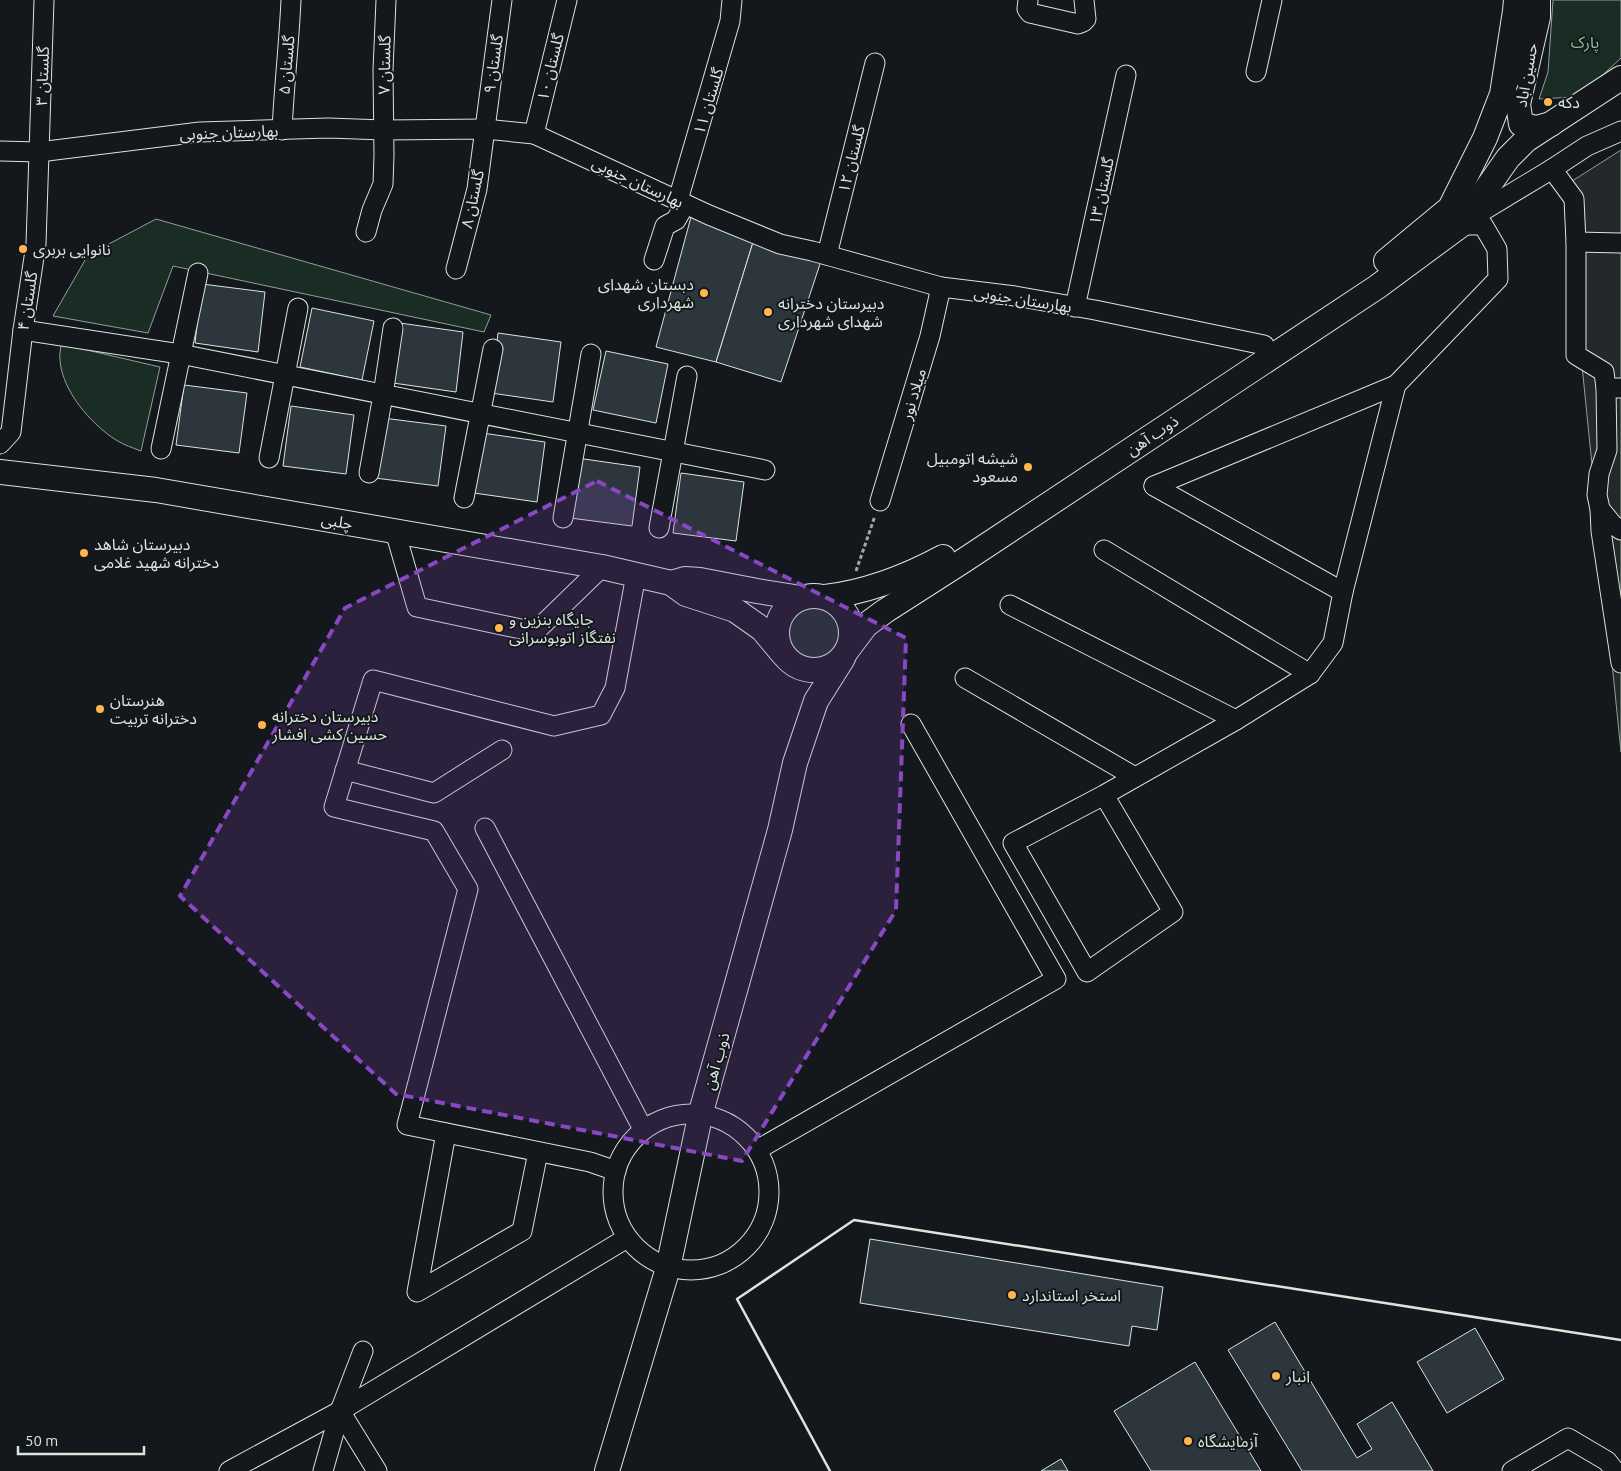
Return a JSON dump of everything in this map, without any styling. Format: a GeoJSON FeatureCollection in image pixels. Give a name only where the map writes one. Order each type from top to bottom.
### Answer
{"type":"FeatureCollection","features":[{"type":"Feature","properties":{"kind":"main road","name":"حسین آباد"},"geometry":{"type":"LineString","coordinates":[[1455,216],[1502,94],[1516,0]]}},
{"type":"Feature","properties":{"kind":"main road","name":"حسین آباد"},"geometry":{"type":"LineString","coordinates":[[1538,0],[1538,17],[1518,104],[1521,124],[1536,128],[1555,122]]}},
{"type":"Feature","properties":{"kind":"main road"},"geometry":{"type":"LineString","coordinates":[[1455,216],[1526,140],[1621,78]]}},
{"type":"Feature","properties":{"kind":"main road","name":"ذوب آهن"},"geometry":{"type":"LineString","coordinates":[[825,597],[849,594],[891,581],[918,571],[954,551],[1268,351],[1377,287],[1455,216]]}},
{"type":"Feature","properties":{"kind":"main road","name":"ذوب آهن"},"geometry":{"type":"LineString","coordinates":[[607,1471],[668,1268],[701,1112],[780,830],[795,763],[816,701],[866,624],[964,561],[1268,351]]}},
{"type":"Feature","properties":{"kind":"main road","name":"چلبی"},"geometry":{"type":"LineString","coordinates":[[0,472],[156,490],[602,567],[671,583]]}},
{"type":"Feature","properties":{"kind":"main road"},"geometry":{"type":"LineString","coordinates":[[685,578],[801,598],[812,596],[825,597],[842,608],[848,617],[852,628],[846,654],[834,666],[822,670],[810,671],[799,667],[789,661],[762,629],[734,610],[686,594],[671,583],[685,578]]}},
{"type":"Feature","properties":{"kind":"main road"},"geometry":{"type":"LineString","coordinates":[[783,654],[778,644],[777,632],[779,622],[788,608],[801,598]]}},
{"type":"Feature","properties":{"kind":"street","name":"گلستان ۳"},"geometry":{"type":"LineString","coordinates":[[39,152],[44,0]]}},
{"type":"Feature","properties":{"kind":"street","name":"گلستان ۵"},"geometry":{"type":"LineString","coordinates":[[282,130],[284,78],[291,0]]}},
{"type":"Feature","properties":{"kind":"street","name":"گلستان ۷"},"geometry":{"type":"LineString","coordinates":[[366,232],[372,210],[383,184],[383,70],[386,0]]}},
{"type":"Feature","properties":{"kind":"street","name":"گلستان ۹"},"geometry":{"type":"LineString","coordinates":[[484,129],[502,0]]}},
{"type":"Feature","properties":{"kind":"street","name":"گلستان ۱۰"},"geometry":{"type":"LineString","coordinates":[[534,134],[567,0]]}},
{"type":"Feature","properties":{"kind":"street","name":"گلستان ۱۱"},"geometry":{"type":"LineString","coordinates":[[682,202],[730,21],[732,0]]}},
{"type":"Feature","properties":{"kind":"street"},"geometry":{"type":"LineString","coordinates":[[1028,0],[1027,9],[1030,13],[1078,24],[1086,19],[1084,0]]}},
{"type":"Feature","properties":{"kind":"street"},"geometry":{"type":"LineString","coordinates":[[1256,72],[1272,0]]}},
{"type":"Feature","properties":{"kind":"street","name":"گلستان ۱۲"},"geometry":{"type":"LineString","coordinates":[[827,255],[875,63]]}},
{"type":"Feature","properties":{"kind":"street","name":"گلستان ۱۳"},"geometry":{"type":"LineString","coordinates":[[1076,307],[1126,75]]}},
{"type":"Feature","properties":{"kind":"street","name":"بهارستان جنوبی"},"geometry":{"type":"LineString","coordinates":[[0,151],[39,152],[200,132],[328,128],[384,130],[484,129],[534,134],[682,202],[780,244],[827,255],[941,287],[1015,296],[1076,307],[1268,351]]}},
{"type":"Feature","properties":{"kind":"street","name":"گلستان ۸"},"geometry":{"type":"LineString","coordinates":[[456,269],[477,189],[484,129]]}},
{"type":"Feature","properties":{"kind":"street"},"geometry":{"type":"LineString","coordinates":[[1455,216],[1552,169],[1587,146],[1621,131]]}},
{"type":"Feature","properties":{"kind":"street","name":"گلستان ۴"},"geometry":{"type":"LineString","coordinates":[[0,444],[11,432],[22,330],[36,244],[39,152]]}},
{"type":"Feature","properties":{"kind":"street"},"geometry":{"type":"LineString","coordinates":[[1552,169],[1574,199],[1576,355],[1604,372],[1613,388],[1607,450],[1599,474],[1597,495],[1621,663]]}},
{"type":"Feature","properties":{"kind":"street"},"geometry":{"type":"LineString","coordinates":[[654,260],[666,226],[676,220],[682,202]]}},
{"type":"Feature","properties":{"kind":"street"},"geometry":{"type":"LineString","coordinates":[[1343,592],[1154,486],[1396,385],[1498,279],[1497,249],[1483,225],[1455,216]]}},
{"type":"Feature","properties":{"kind":"street"},"geometry":{"type":"LineString","coordinates":[[1576,242],[1621,243]]}},
{"type":"Feature","properties":{"kind":"street"},"geometry":{"type":"LineString","coordinates":[[160,449],[198,273]]}},
{"type":"Feature","properties":{"kind":"street","name":"میلاد نور"},"geometry":{"type":"LineString","coordinates":[[880,501],[930,336],[941,287]]}},
{"type":"Feature","properties":{"kind":"street"},"geometry":{"type":"LineString","coordinates":[[269,458],[298,308]]}},
{"type":"Feature","properties":{"kind":"street"},"geometry":{"type":"LineString","coordinates":[[369,473],[393,328]]}},
{"type":"Feature","properties":{"kind":"street"},"geometry":{"type":"LineString","coordinates":[[22,330],[180,354],[765,470]]}},
{"type":"Feature","properties":{"kind":"street"},"geometry":{"type":"LineString","coordinates":[[464,498],[493,349]]}},
{"type":"Feature","properties":{"kind":"street"},"geometry":{"type":"LineString","coordinates":[[563,518],[590,354]]}},
{"type":"Feature","properties":{"kind":"street"},"geometry":{"type":"LineString","coordinates":[[659,528],[688,376]]}},
{"type":"Feature","properties":{"kind":"street"},"geometry":{"type":"LineString","coordinates":[[1104,795],[1173,912],[1087,972],[1012,843],[1104,795],[1236,720],[1310,674],[1333,643],[1343,592],[1396,385]]}},
{"type":"Feature","properties":{"kind":"street"},"geometry":{"type":"LineString","coordinates":[[1600,510],[1613,525],[1621,530]]}},
{"type":"Feature","properties":{"kind":"street"},"geometry":{"type":"LineString","coordinates":[[395,531],[417,608],[535,632],[602,567]]}},
{"type":"Feature","properties":{"kind":"street"},"geometry":{"type":"LineString","coordinates":[[1104,550],[1310,674]]}},
{"type":"Feature","properties":{"kind":"street"},"geometry":{"type":"LineString","coordinates":[[616,1171],[590,1162],[407,1125],[468,889],[434,831],[334,807],[373,680],[554,726],[601,715],[615,688],[636,575]]}},
{"type":"Feature","properties":{"kind":"street"},"geometry":{"type":"LineString","coordinates":[[1010,605],[1236,720]]}},
{"type":"Feature","properties":{"kind":"street"},"geometry":{"type":"LineString","coordinates":[[965,678],[1135,777]]}},
{"type":"Feature","properties":{"kind":"street"},"geometry":{"type":"LineString","coordinates":[[757,1150],[1056,979],[911,724]]}},
{"type":"Feature","properties":{"kind":"street"},"geometry":{"type":"LineString","coordinates":[[346,770],[434,792],[502,750]]}},
{"type":"Feature","properties":{"kind":"street"},"geometry":{"type":"LineString","coordinates":[[485,828],[643,1129]]}},
{"type":"Feature","properties":{"kind":"street"},"geometry":{"type":"LineString","coordinates":[[690,1111],[701,1112],[728,1123],[748,1139],[757,1150],[768,1184],[767,1209],[758,1232],[742,1252],[720,1265],[696,1270],[668,1268],[646,1257],[627,1238],[616,1214],[612,1188],[618,1162],[632,1140],[643,1129],[653,1123],[690,1111]]}},
{"type":"Feature","properties":{"kind":"street"},"geometry":{"type":"LineString","coordinates":[[446,1133],[416,1292],[522,1231],[538,1152]]}},
{"type":"Feature","properties":{"kind":"street"},"geometry":{"type":"LineString","coordinates":[[229,1471],[340,1410],[627,1238]]}},
{"type":"Feature","properties":{"kind":"street"},"geometry":{"type":"LineString","coordinates":[[323,1471],[340,1410],[363,1352]]}},
{"type":"Feature","properties":{"kind":"street"},"geometry":{"type":"LineString","coordinates":[[340,1410],[378,1471]]}},
{"type":"Feature","properties":{"kind":"street"},"geometry":{"type":"LineString","coordinates":[[1512,1471],[1568,1438],[1607,1461],[1615,1471]]}},
{"type":"Feature","properties":{"kind":"path"},"geometry":{"type":"LineString","coordinates":[[849,594],[880,501]]}},
{"type":"Feature","properties":{"kind":"highlighted area"},"geometry":{"type":"Polygon","coordinates":[[[597,481],[906,638],[896,910],[742,1161],[396,1094],[180,896],[345,608],[597,481]]]}},
{"type":"Feature","properties":{"kind":"green space","name":"پارک"},"geometry":{"type":"Polygon","coordinates":[[[1553,0],[1621,0],[1621,58],[1593,84],[1574,97],[1539,99],[1548,72],[1553,0]]]}},
{"type":"Feature","properties":{"kind":"green space"},"geometry":{"type":"Polygon","coordinates":[[[156,219],[491,315],[484,332],[173,266],[148,333],[53,316],[88,255],[156,219]]]}},
{"type":"Feature","properties":{"kind":"green space"},"geometry":{"type":"Polygon","coordinates":[[[61,344],[160,367],[141,451],[116,440],[106,433],[79,406],[62,372],[61,344]]]}},
{"type":"Feature","properties":{"kind":"green space"},"geometry":{"type":"Polygon","coordinates":[[[809,601],[823,603],[834,609],[842,618],[847,632],[834,660],[819,666],[806,665],[795,660],[787,651],[783,641],[782,630],[786,618],[795,609],[809,601]]]}},
{"type":"Feature","properties":{"kind":"shaded area"},"geometry":{"type":"Polygon","coordinates":[[[1621,150],[1621,752],[1567,217],[1569,183],[1621,150]]]}},
{"type":"Feature","properties":{"kind":"building","name":"دبستان شهدای شهرداری"},"geometry":{"type":"Polygon","coordinates":[[[691,217],[754,239],[716,362],[656,347],[691,217]]]}},
{"type":"Feature","properties":{"kind":"building","name":"دبیرستان دخترانه شهدای شهرداری"},"geometry":{"type":"Polygon","coordinates":[[[754,239],[821,261],[781,382],[716,362],[754,239]]]}},
{"type":"Feature","properties":{"kind":"building"},"geometry":{"type":"Polygon","coordinates":[[[202,284],[265,292],[258,352],[195,343],[202,284]]]}},
{"type":"Feature","properties":{"kind":"building"},"geometry":{"type":"Polygon","coordinates":[[[312,308],[374,321],[362,380],[300,367],[312,308]]]}},
{"type":"Feature","properties":{"kind":"building"},"geometry":{"type":"Polygon","coordinates":[[[400,323],[463,332],[456,392],[393,383],[400,323]]]}},
{"type":"Feature","properties":{"kind":"building"},"geometry":{"type":"Polygon","coordinates":[[[498,333],[561,342],[553,402],[491,393],[498,333]]]}},
{"type":"Feature","properties":{"kind":"building"},"geometry":{"type":"Polygon","coordinates":[[[606,351],[668,364],[656,423],[593,410],[606,351]]]}},
{"type":"Feature","properties":{"kind":"building"},"geometry":{"type":"Polygon","coordinates":[[[184,385],[247,393],[239,453],[176,445],[184,385]]]}},
{"type":"Feature","properties":{"kind":"building"},"geometry":{"type":"Polygon","coordinates":[[[291,406],[354,415],[346,474],[283,466],[291,406]]]}},
{"type":"Feature","properties":{"kind":"building"},"geometry":{"type":"Polygon","coordinates":[[[383,418],[446,426],[438,486],[375,478],[383,418]]]}},
{"type":"Feature","properties":{"kind":"building"},"geometry":{"type":"Polygon","coordinates":[[[482,433],[545,442],[537,502],[474,493],[482,433]]]}},
{"type":"Feature","properties":{"kind":"building"},"geometry":{"type":"Polygon","coordinates":[[[577,458],[640,467],[632,526],[570,518],[577,458]]]}},
{"type":"Feature","properties":{"kind":"building"},"geometry":{"type":"Polygon","coordinates":[[[681,473],[744,482],[736,541],[673,533],[681,473]]]}},
{"type":"Feature","properties":{"kind":"building","name":"استخر استاندارد"},"geometry":{"type":"Polygon","coordinates":[[[870,1239],[1163,1287],[1157,1330],[1132,1326],[1129,1346],[860,1303],[870,1239]]]}},
{"type":"Feature","properties":{"kind":"building","name":"انبار"},"geometry":{"type":"Polygon","coordinates":[[[1275,1322],[1357,1458],[1372,1449],[1357,1424],[1392,1402],[1433,1471],[1302,1471],[1228,1350],[1275,1322]]]}},
{"type":"Feature","properties":{"kind":"building"},"geometry":{"type":"Polygon","coordinates":[[[1475,1328],[1504,1379],[1447,1413],[1417,1362],[1475,1328]]]}},
{"type":"Feature","properties":{"kind":"building","name":"آزمایشگاه"},"geometry":{"type":"Polygon","coordinates":[[[1195,1362],[1261,1471],[1151,1471],[1114,1411],[1195,1362]]]}},
{"type":"Feature","properties":{"kind":"building"},"geometry":{"type":"Polygon","coordinates":[[[1061,1459],[1068,1471],[1041,1471],[1061,1459]]]}},
{"type":"Feature","properties":{"kind":"wall"},"geometry":{"type":"LineString","coordinates":[[830,1471],[737,1299],[854,1220],[1621,1340]]}},
{"type":"Feature","properties":{"kind":"place","name":"دکه"},"geometry":{"type":"Point","coordinates":[1548,102]}},
{"type":"Feature","properties":{"kind":"place","name":"نانوایی بربری"},"geometry":{"type":"Point","coordinates":[23,249]}},
{"type":"Feature","properties":{"kind":"place","name":"دبستان شهدای شهرداری"},"geometry":{"type":"Point","coordinates":[704,293]}},
{"type":"Feature","properties":{"kind":"place","name":"دبیرستان دخترانه شهدای شهرداری"},"geometry":{"type":"Point","coordinates":[768,312]}},
{"type":"Feature","properties":{"kind":"place","name":"شیشه اتومبیل مسعود"},"geometry":{"type":"Point","coordinates":[1028,467]}},
{"type":"Feature","properties":{"kind":"place","name":"دبیرستان شاهد دخترانه شهید غلامی"},"geometry":{"type":"Point","coordinates":[84,553]}},
{"type":"Feature","properties":{"kind":"place","name":"جایگاه بنزین و نفتگاز اتوبوسرانی"},"geometry":{"type":"Point","coordinates":[499,628]}},
{"type":"Feature","properties":{"kind":"place","name":"هنرستان دخترانه تربیت"},"geometry":{"type":"Point","coordinates":[100,709]}},
{"type":"Feature","properties":{"kind":"place","name":"دبیرستان دخترانه حسین کشی افشار"},"geometry":{"type":"Point","coordinates":[262,725]}},
{"type":"Feature","properties":{"kind":"place","name":"استخر استاندارد"},"geometry":{"type":"Point","coordinates":[1012,1295]}},
{"type":"Feature","properties":{"kind":"place","name":"انبار"},"geometry":{"type":"Point","coordinates":[1276,1376]}},
{"type":"Feature","properties":{"kind":"place","name":"آزمایشگاه"},"geometry":{"type":"Point","coordinates":[1188,1441]}}]}
